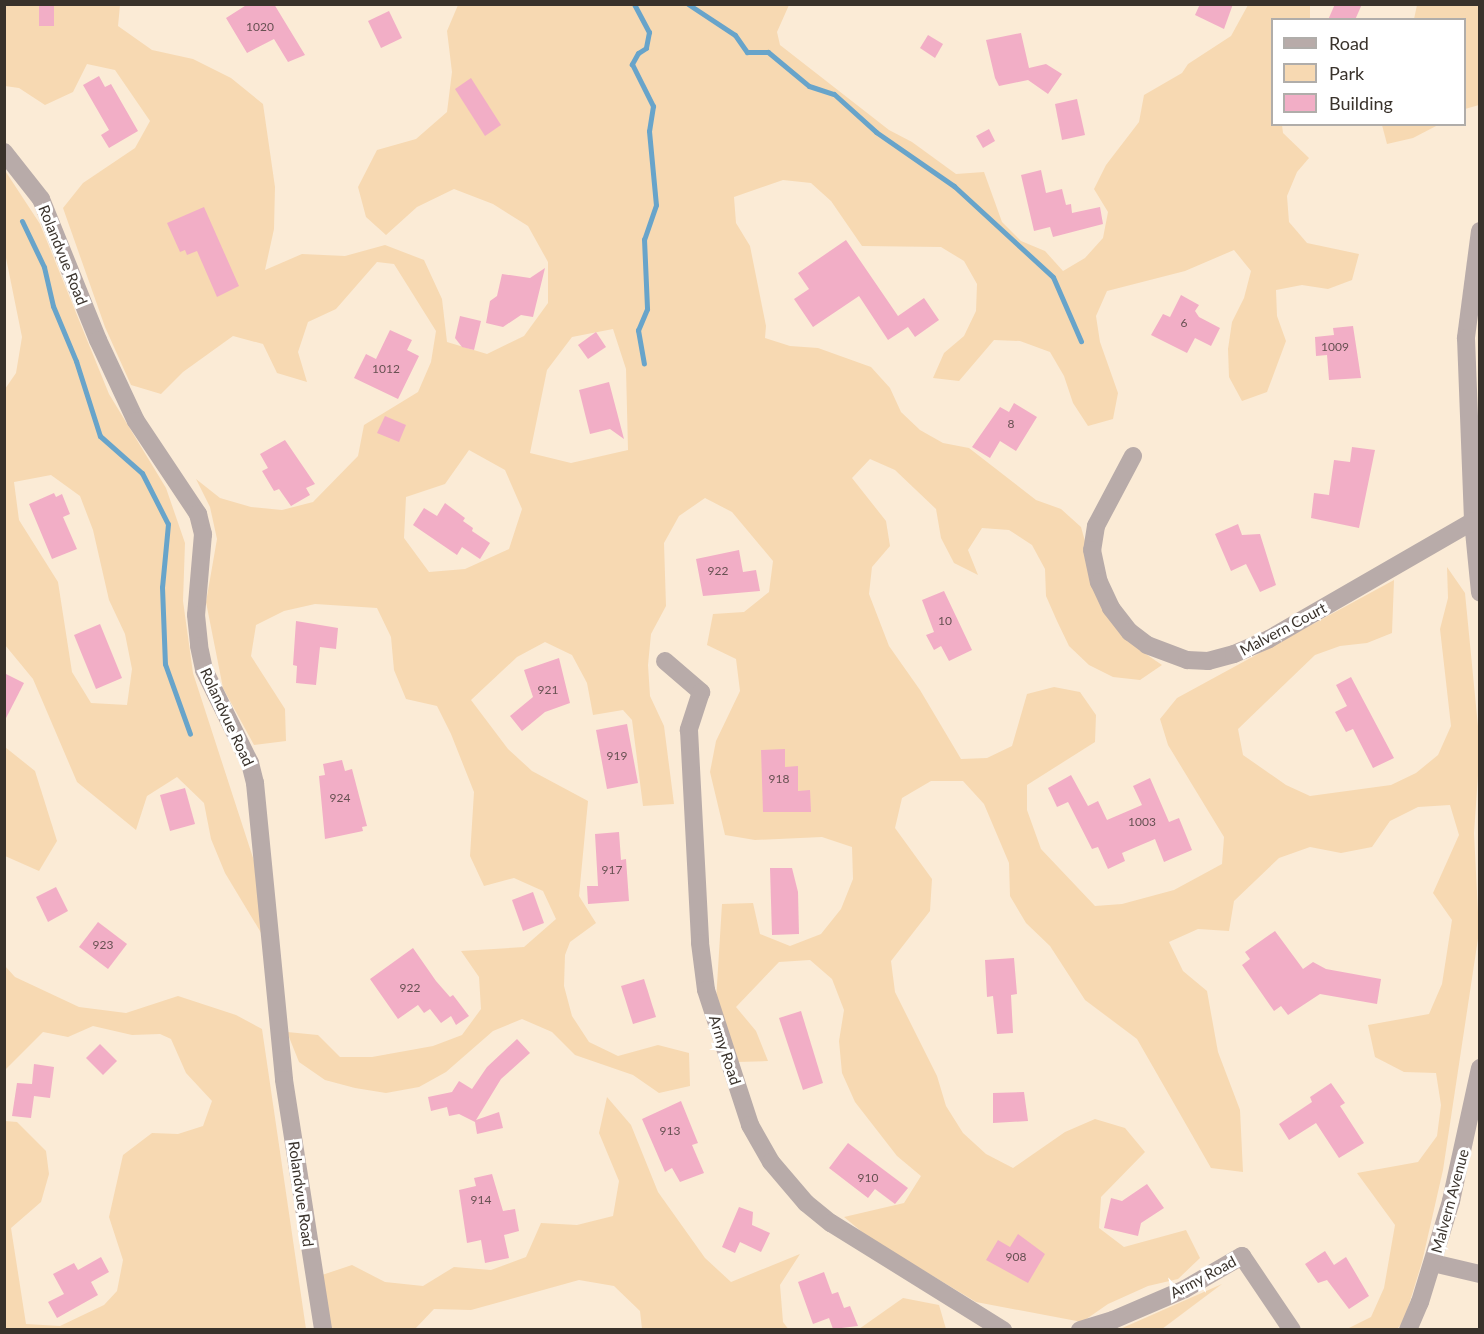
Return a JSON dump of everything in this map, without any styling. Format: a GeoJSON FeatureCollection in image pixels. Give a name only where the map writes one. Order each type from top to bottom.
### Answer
{"type":"FeatureCollection","features":[{"type":"Feature","properties":{"kind":"street","name":"Rolandvue Road"},"geometry":{"type":"LineString","coordinates":[[4,152],[41,199],[98,340],[136,421],[198,514],[203,534],[196,615],[199,646],[204,670],[250,763],[255,783],[284,1080],[322,1329]]}},
{"type":"Feature","properties":{"kind":"street"},"geometry":{"type":"LineString","coordinates":[[1479,231],[1466,338],[1473,521],[1479,593]]}},
{"type":"Feature","properties":{"kind":"street","name":"Malvern Court"},"geometry":{"type":"LineString","coordinates":[[1133,456],[1096,526],[1092,550],[1100,582],[1111,608],[1130,632],[1147,645],[1187,660],[1208,661],[1234,654],[1269,639],[1473,521]]}},
{"type":"Feature","properties":{"kind":"street","name":"Army Road"},"geometry":{"type":"LineString","coordinates":[[665,661],[701,692],[689,730],[700,943],[706,990],[750,1125],[763,1151],[806,1203],[831,1223],[1003,1329]]}},
{"type":"Feature","properties":{"kind":"street","name":"Malvern Avenue"},"geometry":{"type":"LineString","coordinates":[[1408,1329],[1433,1263],[1464,1146],[1479,1068]]}},
{"type":"Feature","properties":{"kind":"street","name":"Army Road"},"geometry":{"type":"LineString","coordinates":[[1080,1329],[1113,1320],[1185,1289],[1242,1256],[1292,1329]]}},
{"type":"Feature","properties":{"kind":"street"},"geometry":{"type":"LineString","coordinates":[[1433,1263],[1479,1274]]}},
{"type":"Feature","properties":{"kind":"green space"},"geometry":{"type":"Polygon","coordinates":[[[5,5],[120,5],[118,26],[152,50],[193,59],[231,78],[263,104],[275,187],[274,229],[265,270],[302,254],[345,256],[385,245],[424,260],[442,299],[447,342],[487,354],[524,336],[548,303],[548,262],[528,226],[493,204],[454,189],[417,207],[386,235],[366,217],[358,187],[377,150],[416,139],[447,112],[452,72],[447,31],[458,5],[789,5],[777,32],[780,45],[889,130],[912,142],[956,174],[984,172],[1002,222],[1021,241],[1045,251],[1063,271],[1085,258],[1103,238],[1108,212],[1094,189],[1106,165],[1139,122],[1144,95],[1182,73],[1188,64],[1231,36],[1248,5],[1310,5],[1310,18],[1271,18],[1271,126],[1282,126],[1283,133],[1309,158],[1297,172],[1287,196],[1289,222],[1307,243],[1359,254],[1352,280],[1328,289],[1302,285],[1276,290],[1277,316],[1286,341],[1267,392],[1242,401],[1229,377],[1228,349],[1232,322],[1244,298],[1251,271],[1234,250],[1185,271],[1107,291],[1096,316],[1100,342],[1118,393],[1113,419],[1088,426],[1073,403],[1064,376],[1050,352],[1020,341],[994,340],[959,381],[933,378],[944,353],[964,336],[976,311],[977,284],[964,261],[941,247],[862,246],[831,201],[811,183],[783,180],[734,197],[736,223],[750,246],[766,326],[765,338],[790,346],[818,348],[871,367],[890,388],[901,412],[920,430],[943,443],[969,448],[1036,500],[1061,509],[1081,527],[1088,552],[1140,650],[1162,665],[1140,680],[1113,677],[1089,665],[1069,646],[1057,621],[1046,596],[1045,569],[1032,545],[1009,530],[982,528],[968,550],[978,575],[954,563],[941,538],[936,509],[895,470],[870,459],[852,478],[886,521],[890,546],[872,567],[869,594],[889,646],[920,690],[961,759],[987,758],[1012,746],[1027,694],[1054,687],[1080,692],[1096,715],[1095,742],[1027,785],[1027,810],[1041,849],[1095,906],[1122,904],[1174,890],[1222,864],[1224,837],[1168,745],[1160,719],[1177,698],[1394,580],[1392,633],[1367,643],[1340,646],[1315,655],[1238,729],[1243,755],[1286,785],[1310,796],[1391,785],[1416,773],[1438,755],[1451,726],[1440,629],[1448,598],[1447,567],[1465,593],[1480,747],[1474,833],[1479,932],[1443,1170],[1422,1262],[1404,1321],[1397,1329],[1347,1329],[1371,1317],[1384,1288],[1395,1225],[1357,1173],[1418,1162],[1437,1136],[1441,1105],[1436,1073],[1404,1072],[1375,1057],[1368,1025],[1429,1014],[1442,984],[1452,920],[1433,893],[1459,835],[1450,805],[1418,807],[1390,821],[1372,847],[1341,853],[1310,847],[1279,858],[1234,901],[1229,931],[1198,929],[1169,942],[1183,971],[1207,991],[1218,1052],[1240,1110],[1243,1172],[1211,1168],[1137,1039],[1085,1000],[1050,946],[1026,923],[1010,896],[1009,863],[984,804],[963,781],[931,781],[902,798],[895,828],[932,879],[930,911],[891,961],[895,992],[937,1076],[946,1106],[963,1133],[986,1154],[1013,1168],[1065,1132],[1095,1119],[1125,1128],[1145,1152],[1101,1197],[1099,1228],[1124,1247],[1186,1230],[1200,1258],[1178,1279],[1148,1286],[1108,1304],[1082,1322],[976,1302],[868,1237],[844,1217],[904,1203],[921,1176],[897,1156],[855,1102],[842,1073],[839,1041],[844,1010],[832,979],[810,960],[779,962],[736,1007],[756,1031],[768,1061],[737,1062],[716,1001],[722,904],[753,903],[760,934],[790,946],[821,934],[841,909],[853,879],[852,847],[822,837],[755,840],[725,835],[710,772],[716,741],[740,691],[736,659],[707,645],[713,614],[744,612],[769,592],[773,561],[732,512],[705,498],[679,516],[664,543],[666,606],[651,634],[648,665],[650,696],[664,726],[674,804],[643,806],[632,720],[623,710],[593,715],[587,683],[572,655],[545,642],[517,657],[471,700],[508,749],[532,771],[588,801],[579,896],[596,923],[570,942],[565,955],[564,986],[572,1016],[589,1042],[618,1056],[658,1045],[689,1053],[690,1086],[659,1093],[633,1075],[575,1055],[552,1032],[522,1019],[493,1031],[446,1072],[419,1087],[386,1093],[355,1088],[325,1080],[299,1062],[287,1032],[318,1035],[340,1057],[372,1057],[433,1046],[462,1035],[481,1009],[479,977],[461,951],[524,947],[556,919],[543,891],[514,878],[484,886],[470,856],[474,792],[437,706],[406,699],[394,670],[391,637],[377,608],[315,604],[284,611],[256,625],[251,656],[285,709],[286,741],[254,745],[223,688],[206,602],[217,539],[210,507],[196,479],[220,498],[251,507],[282,510],[313,502],[358,456],[364,425],[418,392],[431,362],[436,331],[394,264],[377,262],[336,309],[308,322],[298,352],[307,382],[277,373],[263,344],[233,336],[183,372],[161,394],[131,385],[105,327],[63,208],[83,183],[135,148],[150,121],[115,70],[87,64],[73,92],[45,105],[19,88],[5,86],[5,5]],[[613,329],[572,337],[547,370],[530,453],[571,463],[628,450],[626,369],[613,329]],[[469,450],[445,484],[406,497],[404,538],[429,572],[465,569],[509,549],[522,509],[505,470],[469,450]]]}},
{"type":"Feature","properties":{"kind":"green space"},"geometry":{"type":"Polygon","coordinates":[[[1417,5],[1479,5],[1479,105],[1466,109],[1466,18],[1414,18],[1417,5]]]}},
{"type":"Feature","properties":{"kind":"green space"},"geometry":{"type":"Polygon","coordinates":[[[1382,126],[1436,126],[1413,138],[1387,144],[1382,126]]]}},
{"type":"Feature","properties":{"kind":"green space"},"geometry":{"type":"Polygon","coordinates":[[[4,169],[40,224],[109,394],[166,488],[185,543],[183,601],[193,673],[255,864],[263,936],[225,873],[211,839],[204,803],[177,777],[147,796],[136,830],[77,782],[33,679],[5,645],[5,389],[16,373],[22,337],[5,253],[4,169]],[[51,475],[14,482],[19,520],[58,582],[72,672],[91,703],[127,705],[132,669],[125,634],[109,600],[93,530],[80,496],[51,475]]]}},
{"type":"Feature","properties":{"kind":"green space"},"geometry":{"type":"Polygon","coordinates":[[[5,747],[35,771],[57,841],[39,871],[5,856],[5,747]]]}},
{"type":"Feature","properties":{"kind":"green space"},"geometry":{"type":"Polygon","coordinates":[[[5,966],[15,977],[79,1007],[126,1013],[178,996],[236,1015],[262,1029],[306,1329],[5,1329],[5,1121],[17,1122],[46,1151],[49,1174],[41,1202],[11,1228],[26,1324],[60,1326],[104,1305],[117,1291],[123,1260],[109,1217],[123,1155],[152,1133],[178,1134],[203,1126],[212,1101],[186,1073],[171,1039],[160,1034],[132,1035],[93,1026],[68,1037],[43,1032],[5,1070],[5,966]]]}},
{"type":"Feature","properties":{"kind":"green space"},"geometry":{"type":"Polygon","coordinates":[[[607,1097],[631,1125],[658,1192],[705,1258],[731,1282],[800,1254],[780,1285],[783,1322],[789,1330],[642,1329],[640,1311],[614,1286],[579,1280],[471,1310],[434,1309],[415,1329],[329,1329],[322,1275],[352,1265],[385,1282],[423,1286],[454,1267],[491,1270],[526,1257],[541,1223],[577,1225],[613,1216],[619,1181],[599,1133],[607,1097]]]}},
{"type":"Feature","properties":{"kind":"green space"},"geometry":{"type":"Polygon","coordinates":[[[1222,1284],[1162,1329],[1120,1329],[1222,1284]]]}},
{"type":"Feature","properties":{"kind":"green space"},"geometry":{"type":"Polygon","coordinates":[[[903,1298],[939,1305],[946,1329],[859,1329],[903,1298]]]}},
{"type":"Feature","properties":{"kind":"building"},"geometry":{"type":"Polygon","coordinates":[[[39,4],[54,4],[54,26],[39,26],[39,4]]]}},
{"type":"Feature","properties":{"kind":"building"},"geometry":{"type":"Polygon","coordinates":[[[248,4],[274,4],[305,55],[288,62],[274,39],[247,53],[226,18],[248,4]]]}},
{"type":"Feature","properties":{"kind":"building"},"geometry":{"type":"Polygon","coordinates":[[[1200,4],[1233,4],[1224,29],[1195,15],[1200,4]]]}},
{"type":"Feature","properties":{"kind":"building"},"geometry":{"type":"Polygon","coordinates":[[[1335,4],[1362,4],[1356,18],[1329,18],[1335,4]]]}},
{"type":"Feature","properties":{"kind":"building"},"geometry":{"type":"Polygon","coordinates":[[[389,11],[402,38],[381,48],[368,21],[389,11]]]}},
{"type":"Feature","properties":{"kind":"building"},"geometry":{"type":"Polygon","coordinates":[[[1021,33],[1029,68],[1046,64],[1062,74],[1048,94],[1028,80],[999,86],[995,78],[986,40],[1021,33]]]}},
{"type":"Feature","properties":{"kind":"building"},"geometry":{"type":"Polygon","coordinates":[[[928,35],[943,44],[935,58],[920,48],[928,35]]]}},
{"type":"Feature","properties":{"kind":"building"},"geometry":{"type":"Polygon","coordinates":[[[99,76],[105,87],[111,84],[138,131],[109,148],[101,135],[109,130],[83,85],[99,76]]]}},
{"type":"Feature","properties":{"kind":"building"},"geometry":{"type":"Polygon","coordinates":[[[471,78],[501,125],[485,136],[455,89],[471,78]]]}},
{"type":"Feature","properties":{"kind":"building"},"geometry":{"type":"Polygon","coordinates":[[[1077,99],[1085,135],[1062,140],[1055,104],[1077,99]]]}},
{"type":"Feature","properties":{"kind":"building"},"geometry":{"type":"Polygon","coordinates":[[[989,129],[995,141],[983,148],[976,136],[989,129]]]}},
{"type":"Feature","properties":{"kind":"building"},"geometry":{"type":"Polygon","coordinates":[[[1041,170],[1046,193],[1062,189],[1066,205],[1071,204],[1072,213],[1100,207],[1103,224],[1053,237],[1050,227],[1034,231],[1021,175],[1041,170]]]}},
{"type":"Feature","properties":{"kind":"building"},"geometry":{"type":"Polygon","coordinates":[[[204,207],[239,286],[217,297],[197,251],[187,255],[185,250],[180,252],[167,223],[204,207]]]}},
{"type":"Feature","properties":{"kind":"building"},"geometry":{"type":"Polygon","coordinates":[[[846,240],[898,316],[924,298],[939,320],[915,337],[908,327],[888,340],[859,296],[813,327],[794,299],[809,289],[798,273],[846,240]]]}},
{"type":"Feature","properties":{"kind":"building"},"geometry":{"type":"Polygon","coordinates":[[[545,268],[533,317],[521,315],[503,327],[486,323],[490,301],[497,296],[502,274],[530,278],[545,268]]]}},
{"type":"Feature","properties":{"kind":"building"},"geometry":{"type":"Polygon","coordinates":[[[1181,295],[1199,305],[1195,311],[1199,317],[1220,328],[1211,346],[1195,338],[1187,353],[1151,335],[1163,314],[1170,317],[1181,295]]]}},
{"type":"Feature","properties":{"kind":"building"},"geometry":{"type":"Polygon","coordinates":[[[460,316],[481,321],[474,350],[462,347],[455,338],[460,316]]]}},
{"type":"Feature","properties":{"kind":"building"},"geometry":{"type":"Polygon","coordinates":[[[1353,326],[1361,378],[1329,380],[1327,355],[1316,356],[1315,337],[1334,335],[1333,328],[1353,326]]]}},
{"type":"Feature","properties":{"kind":"building"},"geometry":{"type":"Polygon","coordinates":[[[390,330],[412,340],[407,350],[419,356],[398,399],[354,378],[366,354],[376,359],[390,330]]]}},
{"type":"Feature","properties":{"kind":"building"},"geometry":{"type":"Polygon","coordinates":[[[596,332],[606,347],[588,359],[578,345],[596,332]]]}},
{"type":"Feature","properties":{"kind":"building"},"geometry":{"type":"Polygon","coordinates":[[[609,382],[624,439],[610,429],[590,434],[579,390],[609,382]]]}},
{"type":"Feature","properties":{"kind":"building"},"geometry":{"type":"Polygon","coordinates":[[[1014,403],[1037,417],[1016,451],[1000,441],[990,458],[972,447],[1000,407],[1009,412],[1014,403]]]}},
{"type":"Feature","properties":{"kind":"building"},"geometry":{"type":"Polygon","coordinates":[[[385,416],[406,425],[399,442],[377,433],[385,416]]]}},
{"type":"Feature","properties":{"kind":"building"},"geometry":{"type":"Polygon","coordinates":[[[285,440],[315,484],[306,488],[310,495],[291,506],[279,489],[274,491],[262,471],[268,468],[260,454],[285,440]]]}},
{"type":"Feature","properties":{"kind":"building"},"geometry":{"type":"Polygon","coordinates":[[[1352,447],[1375,450],[1359,528],[1311,518],[1314,493],[1329,495],[1334,460],[1350,462],[1352,447]]]}},
{"type":"Feature","properties":{"kind":"building"},"geometry":{"type":"Polygon","coordinates":[[[54,493],[56,497],[62,494],[70,514],[63,517],[77,549],[52,559],[29,504],[54,493]]]}},
{"type":"Feature","properties":{"kind":"building"},"geometry":{"type":"Polygon","coordinates":[[[445,503],[465,518],[463,521],[473,528],[472,531],[490,543],[480,559],[462,547],[457,555],[413,525],[424,508],[437,516],[445,503]]]}},
{"type":"Feature","properties":{"kind":"building"},"geometry":{"type":"Polygon","coordinates":[[[1238,524],[1242,535],[1260,534],[1276,585],[1260,592],[1246,564],[1231,571],[1215,534],[1238,524]]]}},
{"type":"Feature","properties":{"kind":"building"},"geometry":{"type":"Polygon","coordinates":[[[739,550],[743,572],[756,570],[760,591],[703,596],[696,559],[739,550]]]}},
{"type":"Feature","properties":{"kind":"building"},"geometry":{"type":"Polygon","coordinates":[[[944,591],[972,650],[949,661],[941,646],[934,650],[926,635],[934,632],[922,600],[944,591]]]}},
{"type":"Feature","properties":{"kind":"building"},"geometry":{"type":"Polygon","coordinates":[[[296,621],[338,628],[336,649],[320,647],[316,685],[296,683],[297,666],[293,665],[296,621]]]}},
{"type":"Feature","properties":{"kind":"building"},"geometry":{"type":"Polygon","coordinates":[[[100,624],[122,678],[96,689],[74,635],[100,624]]]}},
{"type":"Feature","properties":{"kind":"building"},"geometry":{"type":"Polygon","coordinates":[[[559,658],[570,703],[545,712],[522,731],[510,716],[533,697],[524,670],[559,658]]]}},
{"type":"Feature","properties":{"kind":"building"},"geometry":{"type":"Polygon","coordinates":[[[4,673],[24,683],[4,722],[4,673]]]}},
{"type":"Feature","properties":{"kind":"building"},"geometry":{"type":"Polygon","coordinates":[[[1351,677],[1394,758],[1373,768],[1353,729],[1346,732],[1335,712],[1347,706],[1336,685],[1351,677]]]}},
{"type":"Feature","properties":{"kind":"building"},"geometry":{"type":"Polygon","coordinates":[[[627,724],[638,783],[607,789],[596,730],[627,724]]]}},
{"type":"Feature","properties":{"kind":"building"},"geometry":{"type":"Polygon","coordinates":[[[785,749],[785,767],[798,766],[798,791],[810,790],[811,812],[763,812],[761,750],[785,749]]]}},
{"type":"Feature","properties":{"kind":"building"},"geometry":{"type":"Polygon","coordinates":[[[342,760],[345,771],[352,769],[367,826],[362,827],[363,831],[325,839],[319,776],[325,775],[323,764],[342,760]]]}},
{"type":"Feature","properties":{"kind":"building"},"geometry":{"type":"Polygon","coordinates":[[[1071,775],[1088,806],[1098,801],[1107,820],[1142,805],[1133,786],[1150,778],[1169,822],[1179,818],[1192,850],[1164,862],[1155,839],[1122,853],[1125,861],[1108,869],[1098,847],[1092,849],[1068,802],[1057,807],[1048,788],[1071,775]]]}},
{"type":"Feature","properties":{"kind":"building"},"geometry":{"type":"Polygon","coordinates":[[[185,788],[195,824],[170,831],[160,795],[185,788]]]}},
{"type":"Feature","properties":{"kind":"building"},"geometry":{"type":"Polygon","coordinates":[[[619,832],[621,860],[626,859],[629,901],[588,904],[587,886],[598,886],[595,834],[619,832]]]}},
{"type":"Feature","properties":{"kind":"building"},"geometry":{"type":"Polygon","coordinates":[[[770,868],[792,868],[798,892],[799,934],[772,935],[770,868]]]}},
{"type":"Feature","properties":{"kind":"building"},"geometry":{"type":"Polygon","coordinates":[[[56,887],[68,911],[48,922],[36,897],[56,887]]]}},
{"type":"Feature","properties":{"kind":"building"},"geometry":{"type":"Polygon","coordinates":[[[533,892],[544,923],[523,931],[512,900],[533,892]]]}},
{"type":"Feature","properties":{"kind":"building"},"geometry":{"type":"Polygon","coordinates":[[[98,922],[127,944],[108,969],[79,947],[98,922]]]}},
{"type":"Feature","properties":{"kind":"building"},"geometry":{"type":"Polygon","coordinates":[[[1275,931],[1303,969],[1313,962],[1326,969],[1381,979],[1377,1004],[1320,994],[1288,1015],[1281,1006],[1274,1011],[1242,965],[1250,959],[1245,952],[1275,931]]]}},
{"type":"Feature","properties":{"kind":"building"},"geometry":{"type":"Polygon","coordinates":[[[413,948],[436,981],[450,997],[453,995],[469,1016],[456,1025],[451,1016],[441,1023],[430,1009],[424,1013],[418,1005],[398,1019],[370,979],[413,948]]]}},
{"type":"Feature","properties":{"kind":"building"},"geometry":{"type":"Polygon","coordinates":[[[1014,958],[1017,994],[1011,995],[1013,1033],[997,1034],[993,996],[987,997],[985,960],[1014,958]]]}},
{"type":"Feature","properties":{"kind":"building"},"geometry":{"type":"Polygon","coordinates":[[[644,979],[656,1017],[633,1024],[621,986],[644,979]]]}},
{"type":"Feature","properties":{"kind":"building"},"geometry":{"type":"Polygon","coordinates":[[[801,1011],[823,1083],[803,1090],[779,1018],[801,1011]]]}},
{"type":"Feature","properties":{"kind":"building"},"geometry":{"type":"Polygon","coordinates":[[[517,1039],[530,1053],[501,1079],[476,1120],[499,1112],[503,1128],[477,1134],[475,1122],[459,1114],[449,1116],[447,1107],[431,1111],[428,1097],[452,1092],[459,1081],[472,1089],[487,1067],[517,1039]]]}},
{"type":"Feature","properties":{"kind":"building"},"geometry":{"type":"Polygon","coordinates":[[[100,1044],[117,1061],[103,1075],[86,1058],[100,1044]]]}},
{"type":"Feature","properties":{"kind":"building"},"geometry":{"type":"Polygon","coordinates":[[[34,1064],[54,1067],[50,1098],[34,1096],[31,1118],[12,1116],[17,1083],[32,1084],[34,1064]]]}},
{"type":"Feature","properties":{"kind":"building"},"geometry":{"type":"Polygon","coordinates":[[[1331,1083],[1345,1103],[1340,1106],[1364,1143],[1339,1158],[1316,1123],[1289,1140],[1279,1124],[1312,1102],[1310,1097],[1331,1083]]]}},
{"type":"Feature","properties":{"kind":"building"},"geometry":{"type":"Polygon","coordinates":[[[1024,1092],[1028,1121],[993,1123],[993,1093],[1024,1092]]]}},
{"type":"Feature","properties":{"kind":"building"},"geometry":{"type":"Polygon","coordinates":[[[681,1101],[698,1143],[692,1145],[704,1173],[680,1182],[672,1168],[665,1172],[642,1119],[681,1101]]]}},
{"type":"Feature","properties":{"kind":"building"},"geometry":{"type":"Polygon","coordinates":[[[848,1143],[908,1188],[895,1204],[875,1189],[868,1198],[829,1168],[848,1143]]]}},
{"type":"Feature","properties":{"kind":"building"},"geometry":{"type":"Polygon","coordinates":[[[492,1174],[503,1211],[515,1209],[519,1231],[504,1235],[509,1258],[485,1263],[481,1240],[467,1243],[459,1190],[476,1186],[474,1178],[492,1174]]]}},
{"type":"Feature","properties":{"kind":"building"},"geometry":{"type":"Polygon","coordinates":[[[1147,1184],[1164,1208],[1141,1223],[1138,1236],[1104,1228],[1111,1198],[1122,1201],[1147,1184]]]}},
{"type":"Feature","properties":{"kind":"building"},"geometry":{"type":"Polygon","coordinates":[[[739,1207],[753,1212],[752,1225],[770,1233],[761,1252],[740,1242],[735,1253],[722,1247],[739,1207]]]}},
{"type":"Feature","properties":{"kind":"building"},"geometry":{"type":"Polygon","coordinates":[[[1018,1234],[1045,1254],[1028,1283],[986,1260],[998,1240],[1010,1247],[1018,1234]]]}},
{"type":"Feature","properties":{"kind":"building"},"geometry":{"type":"Polygon","coordinates":[[[1325,1251],[1334,1265],[1346,1257],[1369,1296],[1349,1309],[1327,1280],[1318,1283],[1305,1264],[1325,1251]]]}},
{"type":"Feature","properties":{"kind":"building"},"geometry":{"type":"Polygon","coordinates":[[[101,1257],[109,1272],[91,1282],[98,1295],[57,1318],[48,1302],[64,1294],[53,1274],[74,1263],[78,1270],[101,1257]]]}},
{"type":"Feature","properties":{"kind":"building"},"geometry":{"type":"Polygon","coordinates":[[[824,1272],[832,1294],[838,1292],[844,1308],[850,1306],[858,1326],[833,1329],[829,1318],[813,1324],[798,1282],[824,1272]]]}},
{"type":"Feature","properties":{"kind":"waterway"},"geometry":{"type":"LineString","coordinates":[[634,4],[649,32],[646,48],[638,53],[632,64],[653,106],[649,131],[656,205],[644,239],[647,309],[638,330],[644,363]]}},
{"type":"Feature","properties":{"kind":"waterway"},"geometry":{"type":"LineString","coordinates":[[688,4],[735,35],[747,52],[768,52],[809,86],[834,94],[876,132],[954,186],[1053,277],[1081,341]]}},
{"type":"Feature","properties":{"kind":"waterway"},"geometry":{"type":"LineString","coordinates":[[22,221],[44,267],[53,306],[76,361],[100,436],[142,473],[168,524],[162,587],[165,664],[190,734]]}}]}
